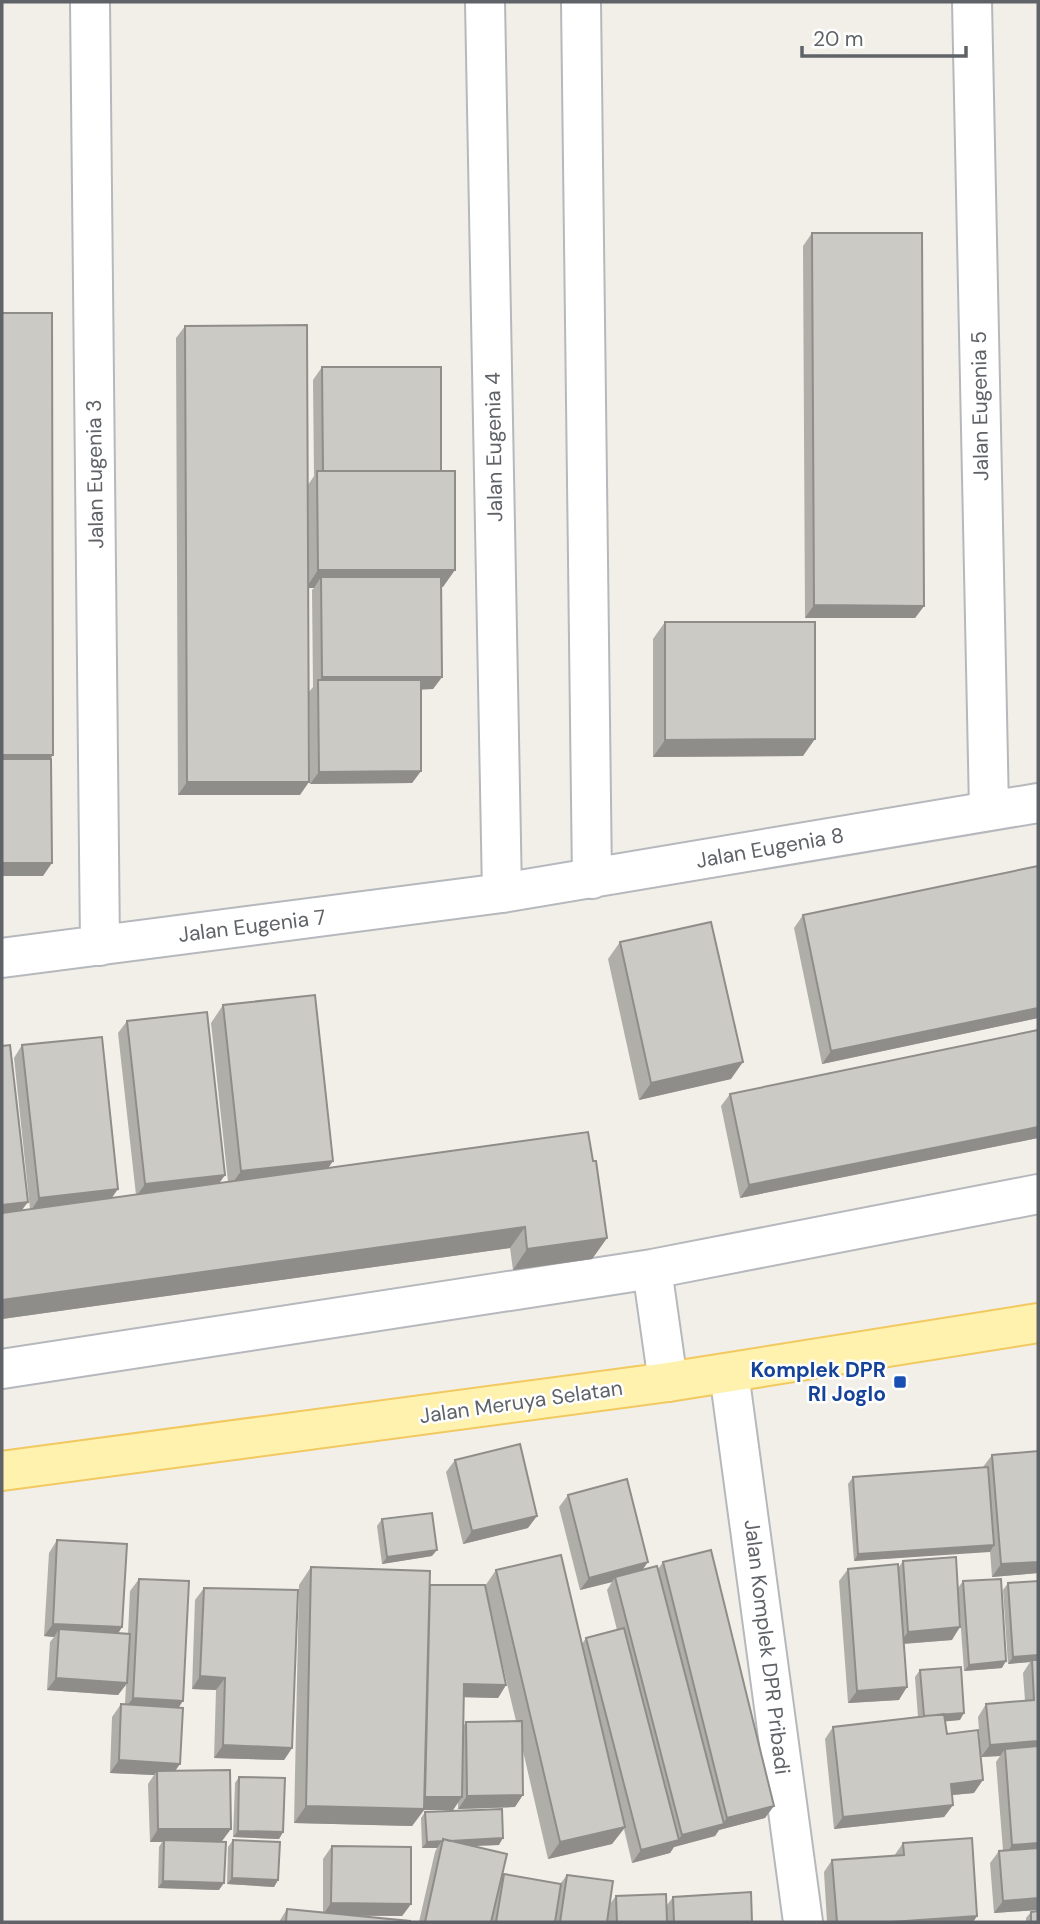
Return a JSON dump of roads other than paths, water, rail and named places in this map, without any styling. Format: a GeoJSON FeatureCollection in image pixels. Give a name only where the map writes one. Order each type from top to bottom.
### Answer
{"type":"FeatureCollection","features":[{"type":"Feature","properties":{"kind":"main road","name":"Jalan Meruya Selatan"},"geometry":{"type":"LineString","coordinates":[[2,1471],[668,1382],[1038,1323]]}},
{"type":"Feature","properties":{"kind":"street","name":"Jalan Eugenia 3"},"geometry":{"type":"LineString","coordinates":[[90,2],[100,946]]}},
{"type":"Feature","properties":{"kind":"street","name":"Jalan Eugenia 4"},"geometry":{"type":"LineString","coordinates":[[485,2],[502,893]]}},
{"type":"Feature","properties":{"kind":"street"},"geometry":{"type":"LineString","coordinates":[[581,2],[592,879]]}},
{"type":"Feature","properties":{"kind":"street","name":"Jalan Eugenia 5"},"geometry":{"type":"LineString","coordinates":[[972,2],[989,809]]}},
{"type":"Feature","properties":{"kind":"street","name":"Jalan Eugenia 8"},"geometry":{"type":"LineString","coordinates":[[502,893],[989,809],[1038,803]]}},
{"type":"Feature","properties":{"kind":"street","name":"Jalan Eugenia 7"},"geometry":{"type":"LineString","coordinates":[[2,958],[502,893]]}},
{"type":"Feature","properties":{"kind":"street"},"geometry":{"type":"LineString","coordinates":[[2,1369],[652,1269],[1038,1194]]}},
{"type":"Feature","properties":{"kind":"street"},"geometry":{"type":"LineString","coordinates":[[652,1269],[668,1382]]}},
{"type":"Feature","properties":{"kind":"street","name":"Jalan Komplek DPR Pribadi"},"geometry":{"type":"LineString","coordinates":[[729,1373],[803,1922]]}},
{"type":"Feature","properties":{"kind":"place","name":"Komplek DPR RI Joglo"},"geometry":{"type":"Point","coordinates":[900,1382]}}]}
